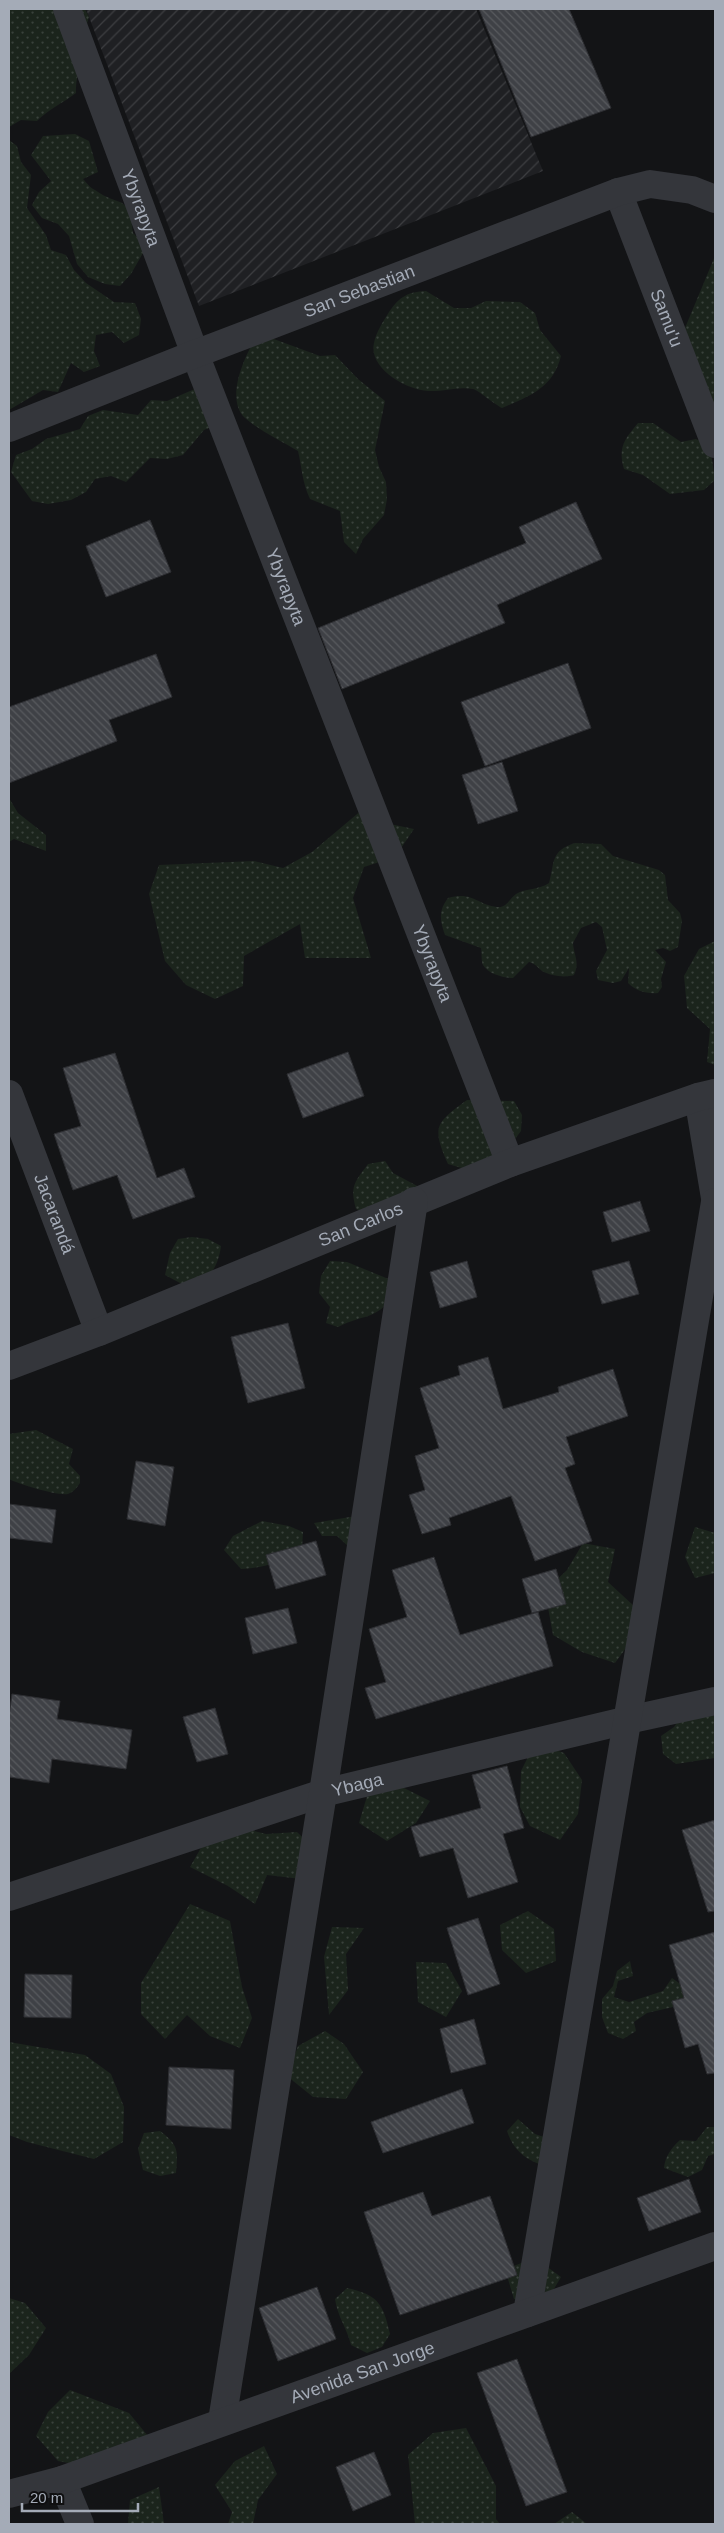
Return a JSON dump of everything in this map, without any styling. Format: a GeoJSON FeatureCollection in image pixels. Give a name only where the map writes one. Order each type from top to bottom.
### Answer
{"type":"FeatureCollection","features":[{"type":"Feature","properties":{"kind":"street","name":"Ybyrapyta"},"geometry":{"type":"LineString","coordinates":[[67,9],[194,354],[510,1163]]}},
{"type":"Feature","properties":{"kind":"street","name":"San Sebastian"},"geometry":{"type":"LineString","coordinates":[[9,428],[194,354],[618,192],[650,184],[692,190],[715,199]]}},
{"type":"Feature","properties":{"kind":"street","name":"Samu'u"},"geometry":{"type":"LineString","coordinates":[[618,192],[715,444]]}},
{"type":"Feature","properties":{"kind":"street","name":"Jacarandá"},"geometry":{"type":"LineString","coordinates":[[9,1094],[99,1332]]}},
{"type":"Feature","properties":{"kind":"street","name":"San Carlos"},"geometry":{"type":"LineString","coordinates":[[9,1366],[99,1332],[510,1163],[706,1095]]}},
{"type":"Feature","properties":{"kind":"street"},"geometry":{"type":"LineString","coordinates":[[706,1095],[715,1198]]}},
{"type":"Feature","properties":{"kind":"street"},"geometry":{"type":"LineString","coordinates":[[222,2421],[323,1793],[414,1201]]}},
{"type":"Feature","properties":{"kind":"street"},"geometry":{"type":"LineString","coordinates":[[527,2313],[715,1202]]}},
{"type":"Feature","properties":{"kind":"street","name":"Ybaga"},"geometry":{"type":"LineString","coordinates":[[9,1896],[323,1793],[715,1701]]}},
{"type":"Feature","properties":{"kind":"street","name":"Avenida San Jorge"},"geometry":{"type":"LineString","coordinates":[[9,2494],[62,2480],[222,2421],[715,2246]]}},
{"type":"Feature","properties":{"kind":"street"},"geometry":{"type":"LineString","coordinates":[[62,2480],[80,2524]]}},
{"type":"Feature","properties":{"kind":"shaded area"},"geometry":{"type":"Polygon","coordinates":[[[9,9],[85,9],[89,17],[76,93],[37,121],[21,120],[9,127],[9,9]]]}},
{"type":"Feature","properties":{"kind":"shaded area"},"geometry":{"type":"Polygon","coordinates":[[[86,9],[476,9],[543,171],[199,306],[86,9]]]}},
{"type":"Feature","properties":{"kind":"shaded area"},"geometry":{"type":"Polygon","coordinates":[[[75,134],[89,141],[98,172],[83,179],[93,189],[122,203],[126,207],[132,220],[133,233],[147,246],[131,274],[120,286],[105,284],[88,277],[77,264],[69,236],[58,224],[42,218],[32,205],[39,192],[51,181],[31,155],[43,136],[75,134]]]}},
{"type":"Feature","properties":{"kind":"shaded area"},"geometry":{"type":"Polygon","coordinates":[[[9,140],[17,146],[21,162],[31,175],[27,208],[46,235],[51,250],[66,255],[74,270],[86,283],[114,302],[135,303],[141,319],[139,335],[124,343],[112,332],[96,335],[94,351],[100,366],[84,372],[71,363],[58,392],[43,390],[9,410],[9,140]]]}},
{"type":"Feature","properties":{"kind":"shaded area"},"geometry":{"type":"Polygon","coordinates":[[[715,256],[715,425],[675,352],[715,256]]]}},
{"type":"Feature","properties":{"kind":"shaded area"},"geometry":{"type":"Polygon","coordinates":[[[426,291],[454,308],[471,308],[486,301],[520,302],[535,313],[540,330],[561,356],[552,376],[539,390],[502,408],[473,389],[419,390],[409,387],[390,376],[377,361],[374,352],[376,335],[397,302],[414,292],[426,291]]]}},
{"type":"Feature","properties":{"kind":"shaded area"},"geometry":{"type":"Polygon","coordinates":[[[271,338],[320,356],[335,355],[358,379],[385,401],[375,450],[379,467],[386,482],[387,499],[384,515],[363,539],[356,554],[344,542],[340,511],[310,499],[298,451],[257,427],[245,418],[239,410],[236,390],[238,378],[246,357],[255,339],[271,338]]]}},
{"type":"Feature","properties":{"kind":"shaded area"},"geometry":{"type":"Polygon","coordinates":[[[197,388],[219,424],[204,430],[183,455],[167,459],[150,458],[126,482],[111,476],[95,479],[86,492],[71,500],[48,504],[32,501],[11,472],[16,455],[32,449],[46,439],[80,429],[88,416],[103,410],[138,415],[151,400],[167,401],[197,388]]]}},
{"type":"Feature","properties":{"kind":"shaded area"},"geometry":{"type":"Polygon","coordinates":[[[638,423],[653,423],[681,442],[696,439],[710,446],[715,480],[704,490],[670,494],[643,475],[624,469],[622,449],[629,434],[638,423]]]}},
{"type":"Feature","properties":{"kind":"shaded area"},"geometry":{"type":"Polygon","coordinates":[[[9,798],[18,813],[46,835],[46,851],[14,839],[9,842],[9,798]]]}},
{"type":"Feature","properties":{"kind":"shaded area"},"geometry":{"type":"Polygon","coordinates":[[[363,809],[390,824],[414,829],[395,857],[364,867],[353,898],[371,958],[305,958],[300,924],[244,956],[243,986],[215,999],[186,985],[165,961],[149,894],[159,865],[254,861],[283,868],[312,852],[363,809]]]}},
{"type":"Feature","properties":{"kind":"shaded area"},"geometry":{"type":"Polygon","coordinates":[[[575,843],[601,844],[613,856],[659,870],[665,875],[668,900],[680,913],[682,921],[678,947],[670,951],[663,948],[655,950],[666,962],[661,979],[662,987],[658,993],[641,991],[631,986],[628,983],[629,968],[621,981],[613,983],[598,980],[596,971],[607,950],[602,927],[596,922],[581,928],[573,943],[577,963],[576,970],[574,975],[566,976],[546,973],[529,962],[513,978],[496,975],[483,965],[481,948],[445,935],[441,912],[448,898],[463,896],[490,906],[503,906],[516,894],[549,883],[557,854],[567,846],[575,843]]]}},
{"type":"Feature","properties":{"kind":"shaded area"},"geometry":{"type":"Polygon","coordinates":[[[715,941],[715,1065],[707,1062],[710,1029],[687,1008],[684,976],[699,949],[715,941]]]}},
{"type":"Feature","properties":{"kind":"shaded area"},"geometry":{"type":"Polygon","coordinates":[[[467,1100],[514,1101],[522,1115],[521,1131],[512,1143],[499,1179],[448,1164],[439,1141],[438,1133],[440,1126],[449,1114],[467,1100]]]}},
{"type":"Feature","properties":{"kind":"shaded area"},"geometry":{"type":"Polygon","coordinates":[[[385,1161],[393,1173],[421,1188],[372,1215],[356,1209],[353,1190],[356,1181],[368,1164],[385,1161]]]}},
{"type":"Feature","properties":{"kind":"shaded area"},"geometry":{"type":"Polygon","coordinates":[[[192,1237],[208,1239],[221,1246],[213,1269],[196,1286],[180,1283],[165,1275],[170,1253],[178,1239],[192,1237]]]}},
{"type":"Feature","properties":{"kind":"shaded area"},"geometry":{"type":"Polygon","coordinates":[[[330,1261],[347,1262],[391,1280],[395,1295],[381,1309],[368,1316],[338,1327],[326,1323],[330,1307],[319,1293],[321,1276],[330,1261]]]}},
{"type":"Feature","properties":{"kind":"shaded area"},"geometry":{"type":"Polygon","coordinates":[[[36,1430],[73,1449],[69,1464],[80,1476],[80,1483],[70,1493],[63,1494],[47,1491],[9,1479],[9,1434],[36,1430]]]}},
{"type":"Feature","properties":{"kind":"shaded area"},"geometry":{"type":"Polygon","coordinates":[[[356,1516],[350,1548],[337,1536],[322,1536],[314,1523],[356,1516]]]}},
{"type":"Feature","properties":{"kind":"shaded area"},"geometry":{"type":"Polygon","coordinates":[[[262,1521],[289,1526],[303,1532],[302,1548],[288,1557],[273,1563],[241,1569],[224,1550],[233,1536],[262,1521]]]}},
{"type":"Feature","properties":{"kind":"shaded area"},"geometry":{"type":"Polygon","coordinates":[[[695,1527],[715,1533],[715,1573],[695,1578],[685,1557],[695,1527]]]}},
{"type":"Feature","properties":{"kind":"shaded area"},"geometry":{"type":"Polygon","coordinates":[[[583,1543],[615,1549],[608,1582],[634,1606],[634,1637],[615,1663],[582,1652],[553,1635],[545,1591],[567,1570],[583,1543]]]}},
{"type":"Feature","properties":{"kind":"shaded area"},"geometry":{"type":"Polygon","coordinates":[[[699,1711],[715,1716],[715,1758],[676,1764],[663,1754],[661,1736],[674,1727],[683,1713],[699,1711]]]}},
{"type":"Feature","properties":{"kind":"shaded area"},"geometry":{"type":"Polygon","coordinates":[[[535,1743],[564,1753],[582,1780],[578,1814],[560,1840],[530,1826],[520,1807],[521,1771],[535,1743]]]}},
{"type":"Feature","properties":{"kind":"shaded area"},"geometry":{"type":"Polygon","coordinates":[[[400,1786],[430,1801],[416,1823],[387,1841],[359,1823],[368,1793],[400,1786]]]}},
{"type":"Feature","properties":{"kind":"shaded area"},"geometry":{"type":"Polygon","coordinates":[[[235,1826],[266,1834],[297,1832],[319,1853],[301,1879],[267,1875],[255,1904],[228,1886],[190,1867],[206,1839],[235,1826]]]}},
{"type":"Feature","properties":{"kind":"shaded area"},"geometry":{"type":"Polygon","coordinates":[[[190,1904],[230,1921],[242,1987],[252,2018],[240,2048],[210,2036],[187,2015],[165,2039],[141,2014],[141,1983],[190,1904]]]}},
{"type":"Feature","properties":{"kind":"shaded area"},"geometry":{"type":"Polygon","coordinates":[[[528,1911],[554,1929],[556,1961],[526,1973],[502,1950],[500,1925],[528,1911]]]}},
{"type":"Feature","properties":{"kind":"shaded area"},"geometry":{"type":"Polygon","coordinates":[[[332,1927],[364,1928],[346,1954],[348,1990],[329,2015],[324,1957],[332,1927]]]}},
{"type":"Feature","properties":{"kind":"shaded area"},"geometry":{"type":"Polygon","coordinates":[[[630,1961],[633,1976],[618,1981],[614,1997],[629,2002],[663,1991],[672,1978],[686,1988],[695,2002],[647,2013],[634,2022],[636,2031],[623,2039],[608,2033],[602,2017],[602,1999],[613,1986],[617,1971],[630,1961]]]}},
{"type":"Feature","properties":{"kind":"shaded area"},"geometry":{"type":"Polygon","coordinates":[[[416,1962],[446,1963],[462,1991],[446,2017],[418,2002],[416,1962]]]}},
{"type":"Feature","properties":{"kind":"shaded area"},"geometry":{"type":"Polygon","coordinates":[[[325,2031],[344,2044],[363,2072],[346,2099],[313,2097],[287,2076],[298,2046],[325,2031]]]}},
{"type":"Feature","properties":{"kind":"shaded area"},"geometry":{"type":"Polygon","coordinates":[[[9,2042],[85,2055],[111,2074],[124,2107],[123,2142],[94,2159],[27,2142],[9,2135],[9,2042]]]}},
{"type":"Feature","properties":{"kind":"shaded area"},"geometry":{"type":"Polygon","coordinates":[[[518,2119],[535,2134],[550,2139],[539,2164],[519,2152],[509,2137],[507,2131],[518,2119]]]}},
{"type":"Feature","properties":{"kind":"shaded area"},"geometry":{"type":"Polygon","coordinates":[[[707,2127],[715,2127],[715,2154],[708,2156],[702,2170],[688,2177],[664,2168],[671,2149],[680,2140],[696,2141],[707,2127]]]}},
{"type":"Feature","properties":{"kind":"shaded area"},"geometry":{"type":"Polygon","coordinates":[[[160,2131],[171,2140],[176,2149],[177,2159],[176,2173],[160,2176],[143,2170],[138,2149],[144,2133],[160,2131]]]}},
{"type":"Feature","properties":{"kind":"shaded area"},"geometry":{"type":"Polygon","coordinates":[[[535,2258],[561,2277],[545,2304],[514,2299],[505,2269],[535,2258]]]}},
{"type":"Feature","properties":{"kind":"shaded area"},"geometry":{"type":"Polygon","coordinates":[[[347,2288],[366,2294],[378,2302],[385,2315],[390,2334],[382,2347],[367,2353],[351,2345],[335,2299],[347,2288]]]}},
{"type":"Feature","properties":{"kind":"shaded area"},"geometry":{"type":"Polygon","coordinates":[[[9,2298],[25,2303],[46,2328],[29,2355],[9,2374],[9,2298]]]}},
{"type":"Feature","properties":{"kind":"shaded area"},"geometry":{"type":"Polygon","coordinates":[[[70,2390],[129,2413],[148,2436],[89,2467],[58,2461],[36,2436],[48,2412],[70,2390]]]}},
{"type":"Feature","properties":{"kind":"shaded area"},"geometry":{"type":"Polygon","coordinates":[[[466,2428],[496,2486],[496,2519],[500,2524],[415,2524],[408,2455],[433,2433],[466,2428]]]}},
{"type":"Feature","properties":{"kind":"shaded area"},"geometry":{"type":"Polygon","coordinates":[[[264,2446],[277,2474],[258,2500],[253,2524],[228,2524],[232,2512],[215,2485],[235,2461],[264,2446]]]}},
{"type":"Feature","properties":{"kind":"shaded area"},"geometry":{"type":"Polygon","coordinates":[[[159,2487],[164,2524],[128,2524],[130,2500],[159,2487]]]}},
{"type":"Feature","properties":{"kind":"shaded area"},"geometry":{"type":"Polygon","coordinates":[[[572,2512],[587,2524],[554,2524],[572,2512]]]}},
{"type":"Feature","properties":{"kind":"building"},"geometry":{"type":"Polygon","coordinates":[[[479,9],[569,9],[611,108],[531,137],[479,9]]]}},
{"type":"Feature","properties":{"kind":"building"},"geometry":{"type":"Polygon","coordinates":[[[576,502],[602,559],[497,605],[505,623],[342,689],[318,628],[526,543],[519,527],[576,502]]]}},
{"type":"Feature","properties":{"kind":"building"},"geometry":{"type":"Polygon","coordinates":[[[150,520],[171,572],[106,597],[86,546],[150,520]]]}},
{"type":"Feature","properties":{"kind":"building"},"geometry":{"type":"Polygon","coordinates":[[[156,654],[172,697],[109,720],[117,741],[9,783],[9,707],[156,654]]]}},
{"type":"Feature","properties":{"kind":"building"},"geometry":{"type":"Polygon","coordinates":[[[568,663],[591,728],[485,766],[461,702],[568,663]]]}},
{"type":"Feature","properties":{"kind":"building"},"geometry":{"type":"Polygon","coordinates":[[[502,762],[518,811],[478,824],[462,775],[502,762]]]}},
{"type":"Feature","properties":{"kind":"building"},"geometry":{"type":"Polygon","coordinates":[[[348,1052],[364,1096],[303,1118],[287,1074],[348,1052]]]}},
{"type":"Feature","properties":{"kind":"building"},"geometry":{"type":"Polygon","coordinates":[[[115,1053],[157,1178],[184,1168],[195,1197],[133,1219],[117,1175],[73,1190],[54,1134],[81,1126],[63,1068],[115,1053]]]}},
{"type":"Feature","properties":{"kind":"building"},"geometry":{"type":"Polygon","coordinates":[[[640,1201],[650,1231],[612,1242],[603,1212],[640,1201]]]}},
{"type":"Feature","properties":{"kind":"building"},"geometry":{"type":"Polygon","coordinates":[[[467,1261],[477,1297],[440,1308],[430,1272],[467,1261]]]}},
{"type":"Feature","properties":{"kind":"building"},"geometry":{"type":"Polygon","coordinates":[[[629,1261],[639,1294],[602,1304],[592,1271],[629,1261]]]}},
{"type":"Feature","properties":{"kind":"building"},"geometry":{"type":"Polygon","coordinates":[[[288,1323],[305,1388],[248,1403],[231,1337],[288,1323]]]}},
{"type":"Feature","properties":{"kind":"building"},"geometry":{"type":"Polygon","coordinates":[[[488,1357],[503,1409],[559,1392],[558,1387],[613,1369],[628,1416],[566,1437],[575,1464],[565,1468],[592,1541],[535,1561],[511,1496],[449,1518],[451,1525],[422,1534],[409,1495],[425,1490],[415,1456],[439,1448],[420,1388],[460,1375],[458,1366],[488,1357]]]}},
{"type":"Feature","properties":{"kind":"building"},"geometry":{"type":"Polygon","coordinates":[[[136,1461],[174,1467],[165,1526],[127,1519],[136,1461]]]}},
{"type":"Feature","properties":{"kind":"building"},"geometry":{"type":"Polygon","coordinates":[[[9,1504],[56,1510],[52,1543],[9,1538],[9,1504]]]}},
{"type":"Feature","properties":{"kind":"building"},"geometry":{"type":"Polygon","coordinates":[[[316,1541],[326,1575],[276,1589],[266,1555],[316,1541]]]}},
{"type":"Feature","properties":{"kind":"building"},"geometry":{"type":"Polygon","coordinates":[[[434,1557],[460,1635],[538,1612],[553,1666],[376,1719],[365,1688],[386,1682],[369,1629],[407,1617],[392,1570],[434,1557]]]}},
{"type":"Feature","properties":{"kind":"building"},"geometry":{"type":"Polygon","coordinates":[[[556,1569],[566,1604],[532,1613],[522,1579],[556,1569]]]}},
{"type":"Feature","properties":{"kind":"building"},"geometry":{"type":"Polygon","coordinates":[[[288,1608],[297,1643],[253,1654],[245,1618],[288,1608]]]}},
{"type":"Feature","properties":{"kind":"building"},"geometry":{"type":"Polygon","coordinates":[[[12,1694],[60,1701],[57,1719],[132,1730],[126,1769],[52,1759],[49,1783],[9,1777],[9,1716],[12,1694]]]}},
{"type":"Feature","properties":{"kind":"building"},"geometry":{"type":"Polygon","coordinates":[[[215,1708],[228,1754],[197,1762],[183,1717],[215,1708]]]}},
{"type":"Feature","properties":{"kind":"building"},"geometry":{"type":"Polygon","coordinates":[[[507,1766],[524,1828],[503,1834],[518,1882],[468,1898],[453,1848],[420,1857],[411,1827],[481,1808],[472,1775],[507,1766]]]}},
{"type":"Feature","properties":{"kind":"building"},"geometry":{"type":"Polygon","coordinates":[[[715,1820],[715,1911],[708,1912],[682,1830],[715,1820]]]}},
{"type":"Feature","properties":{"kind":"building"},"geometry":{"type":"Polygon","coordinates":[[[478,1918],[500,1984],[468,1995],[447,1928],[478,1918]]]}},
{"type":"Feature","properties":{"kind":"building"},"geometry":{"type":"Polygon","coordinates":[[[715,1932],[715,2073],[707,2074],[698,2044],[685,2048],[672,2001],[684,1998],[669,1945],[715,1932]]]}},
{"type":"Feature","properties":{"kind":"building"},"geometry":{"type":"Polygon","coordinates":[[[25,1974],[72,1975],[71,2018],[24,2017],[25,1974]]]}},
{"type":"Feature","properties":{"kind":"building"},"geometry":{"type":"Polygon","coordinates":[[[474,2019],[486,2064],[451,2073],[440,2029],[474,2019]]]}},
{"type":"Feature","properties":{"kind":"building"},"geometry":{"type":"Polygon","coordinates":[[[169,2067],[234,2070],[231,2129],[166,2125],[169,2067]]]}},
{"type":"Feature","properties":{"kind":"building"},"geometry":{"type":"Polygon","coordinates":[[[462,2089],[474,2123],[383,2153],[371,2122],[462,2089]]]}},
{"type":"Feature","properties":{"kind":"building"},"geometry":{"type":"Polygon","coordinates":[[[689,2179],[701,2212],[649,2231],[637,2198],[689,2179]]]}},
{"type":"Feature","properties":{"kind":"building"},"geometry":{"type":"Polygon","coordinates":[[[423,2192],[432,2216],[490,2196],[517,2275],[400,2315],[364,2212],[423,2192]]]}},
{"type":"Feature","properties":{"kind":"building"},"geometry":{"type":"Polygon","coordinates":[[[317,2287],[336,2339],[278,2361],[259,2308],[317,2287]]]}},
{"type":"Feature","properties":{"kind":"building"},"geometry":{"type":"Polygon","coordinates":[[[517,2359],[567,2492],[526,2506],[477,2373],[517,2359]]]}},
{"type":"Feature","properties":{"kind":"building"},"geometry":{"type":"Polygon","coordinates":[[[374,2452],[391,2495],[353,2511],[336,2467],[374,2452]]]}}]}
